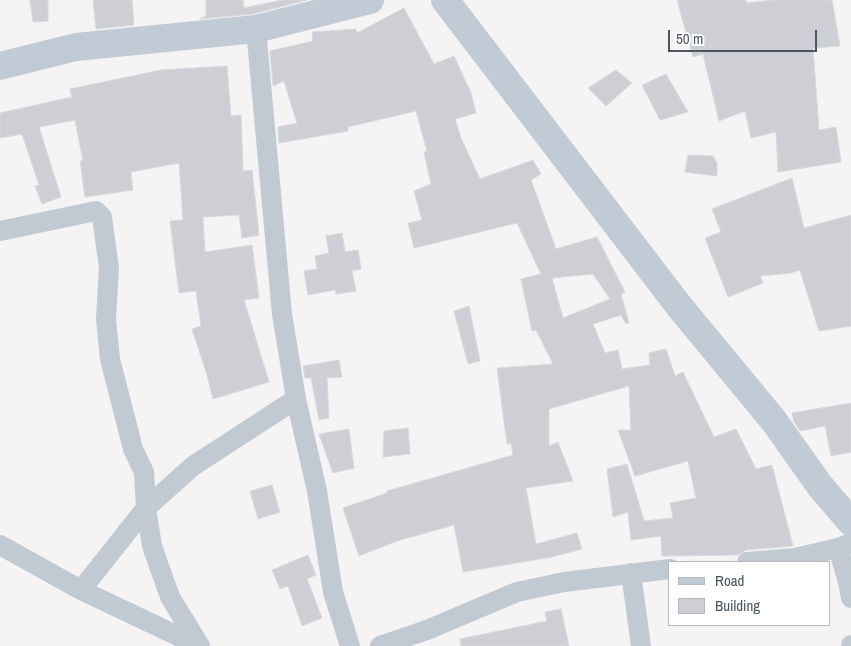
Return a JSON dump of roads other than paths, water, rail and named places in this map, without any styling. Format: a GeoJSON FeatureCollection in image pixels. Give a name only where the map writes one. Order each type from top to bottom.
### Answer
{"type":"FeatureCollection","features":[{"type":"Feature","properties":{"kind":"street"},"geometry":{"type":"LineString","coordinates":[[0,66],[76,47],[256,29],[370,0]]}},
{"type":"Feature","properties":{"kind":"street"},"geometry":{"type":"LineString","coordinates":[[445,0],[673,298],[774,421],[820,486],[851,522]]}},
{"type":"Feature","properties":{"kind":"street"},"geometry":{"type":"LineString","coordinates":[[256,29],[282,314],[296,399],[317,491],[333,592],[350,646]]}},
{"type":"Feature","properties":{"kind":"street"},"geometry":{"type":"LineString","coordinates":[[0,231],[96,211],[102,217],[109,268],[106,319],[110,359],[133,449],[144,472],[146,508],[152,546],[170,597],[200,646]]}},
{"type":"Feature","properties":{"kind":"street"},"geometry":{"type":"LineString","coordinates":[[81,590],[146,508],[193,466],[296,399]]}},
{"type":"Feature","properties":{"kind":"street"},"geometry":{"type":"LineString","coordinates":[[0,545],[81,590],[200,646]]}},
{"type":"Feature","properties":{"kind":"street"},"geometry":{"type":"LineString","coordinates":[[758,561],[795,558],[844,546],[851,598]]}},
{"type":"Feature","properties":{"kind":"street"},"geometry":{"type":"LineString","coordinates":[[380,646],[428,630],[517,592],[564,582],[668,570]]}},
{"type":"Feature","properties":{"kind":"street"},"geometry":{"type":"LineString","coordinates":[[630,573],[641,646]]}}]}
